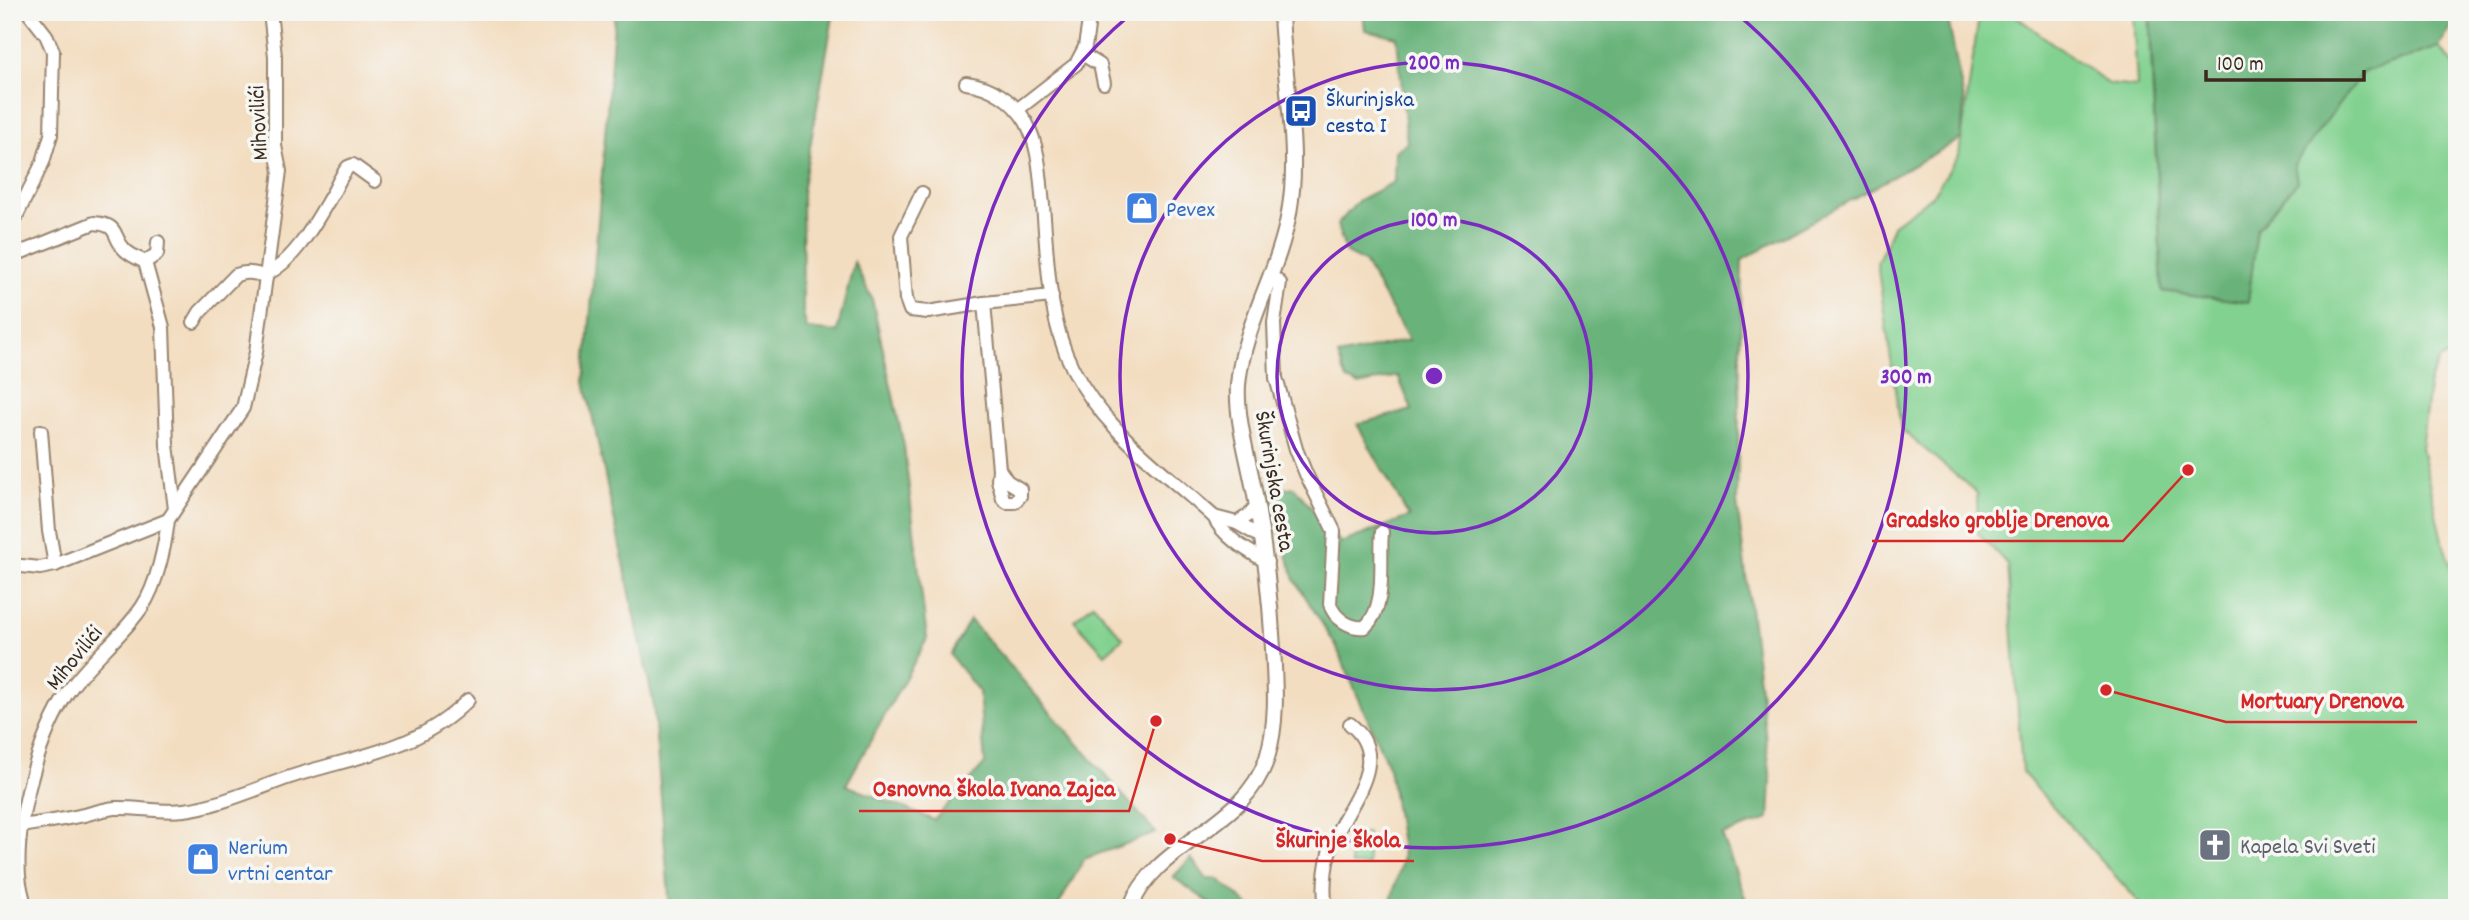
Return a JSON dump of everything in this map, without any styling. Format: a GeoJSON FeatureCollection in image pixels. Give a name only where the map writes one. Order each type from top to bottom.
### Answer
{"type":"FeatureCollection","features":[{"type":"Feature","properties":{"kind":"street"},"geometry":{"type":"LineString","coordinates":[[21,12],[46,12]]}},
{"type":"Feature","properties":{"kind":"street"},"geometry":{"type":"LineString","coordinates":[[12,225],[43,162],[51,135],[53,51],[46,35],[28,12]]}},
{"type":"Feature","properties":{"kind":"street","name":"Mihovilići"},"geometry":{"type":"LineString","coordinates":[[171,514],[243,408],[256,352],[280,171],[275,146],[275,56],[270,12]]}},
{"type":"Feature","properties":{"kind":"street","name":"Škurinjska cesta"},"geometry":{"type":"LineString","coordinates":[[1130,908],[1135,895],[1166,860],[1230,814],[1251,790],[1266,761],[1274,730],[1276,697],[1267,562],[1241,420],[1238,387],[1244,351],[1289,214],[1294,158],[1282,55],[1281,12]]}},
{"type":"Feature","properties":{"kind":"street"},"geometry":{"type":"LineString","coordinates":[[1017,110],[1046,85],[1066,73],[1082,54],[1088,27]]}},
{"type":"Feature","properties":{"kind":"street"},"geometry":{"type":"LineString","coordinates":[[1082,54],[1100,65],[1104,83]]}},
{"type":"Feature","properties":{"kind":"street"},"geometry":{"type":"LineString","coordinates":[[966,83],[993,91],[1007,99],[1026,123],[1038,157],[1052,296],[1063,346],[1088,396],[1123,436],[1214,517],[1217,524],[1241,547],[1267,562]]}},
{"type":"Feature","properties":{"kind":"street"},"geometry":{"type":"LineString","coordinates":[[194,322],[200,312],[236,275],[244,272],[266,276],[285,261],[306,234],[348,167],[353,165],[375,181]]}},
{"type":"Feature","properties":{"kind":"street"},"geometry":{"type":"LineString","coordinates":[[922,192],[901,236],[906,299],[910,310],[928,312],[1052,296]]}},
{"type":"Feature","properties":{"kind":"street"},"geometry":{"type":"LineString","coordinates":[[12,256],[94,223],[106,224],[115,230],[124,249],[145,262],[157,254],[158,242]]}},
{"type":"Feature","properties":{"kind":"street","name":"Mihovilići"},"geometry":{"type":"LineString","coordinates":[[26,908],[19,879],[21,826],[37,759],[52,720],[68,691],[144,606],[165,542],[171,514],[163,327],[145,262]]}},
{"type":"Feature","properties":{"kind":"street"},"geometry":{"type":"LineString","coordinates":[[1270,275],[1279,284],[1273,323],[1276,378],[1296,449],[1334,531],[1332,611],[1353,627],[1360,628],[1369,623],[1379,599],[1382,532]]}},
{"type":"Feature","properties":{"kind":"street"},"geometry":{"type":"LineString","coordinates":[[984,303],[999,469]]}},
{"type":"Feature","properties":{"kind":"street"},"geometry":{"type":"LineString","coordinates":[[41,431],[49,531],[55,565]]}},
{"type":"Feature","properties":{"kind":"street"},"geometry":{"type":"LineString","coordinates":[[1237,523],[1257,505]]}},
{"type":"Feature","properties":{"kind":"street"},"geometry":{"type":"LineString","coordinates":[[12,565],[40,568],[55,565],[171,514]]}},
{"type":"Feature","properties":{"kind":"street"},"geometry":{"type":"LineString","coordinates":[[1214,517],[1237,523],[1263,538]]}},
{"type":"Feature","properties":{"kind":"street"},"geometry":{"type":"LineString","coordinates":[[21,826],[114,808],[158,812],[186,810],[211,803],[319,767],[360,759],[406,742],[435,728],[468,700]]}},
{"type":"Feature","properties":{"kind":"street"},"geometry":{"type":"LineString","coordinates":[[1326,908],[1324,895],[1329,852],[1343,820],[1365,783],[1368,761],[1366,744],[1359,731],[1350,724]]}},
{"type":"Feature","properties":{"kind":"green space"},"geometry":{"type":"Polygon","coordinates":[[[615,12],[838,12],[833,17],[802,192],[803,313],[807,329],[837,332],[854,262],[872,299],[904,446],[927,639],[846,785],[934,820],[985,764],[979,692],[950,655],[970,620],[1156,833],[1084,859],[1057,908],[670,908],[653,701],[585,382],[615,12]]]}},
{"type":"Feature","properties":{"kind":"green space"},"geometry":{"type":"Polygon","coordinates":[[[1363,12],[1960,12],[1948,19],[1964,100],[1961,139],[1742,260],[1737,502],[1771,780],[1769,819],[1722,835],[1749,908],[1389,908],[1403,857],[1389,768],[1336,646],[1295,580],[1267,491],[1294,487],[1341,543],[1409,517],[1357,424],[1412,410],[1398,376],[1359,385],[1347,380],[1338,356],[1409,340],[1364,262],[1346,253],[1337,225],[1359,200],[1394,182],[1395,151],[1407,143],[1397,37],[1365,30],[1363,12]]]}},
{"type":"Feature","properties":{"kind":"green space"},"geometry":{"type":"Polygon","coordinates":[[[1993,12],[2010,12],[2108,84],[2137,87],[2133,12],[2149,12],[2162,291],[2248,302],[2257,229],[2297,182],[2294,164],[2363,72],[2439,47],[2457,68],[2457,352],[2439,360],[2430,379],[2421,448],[2441,536],[2457,587],[2457,908],[2144,908],[2022,772],[2008,565],[1978,533],[1977,493],[1901,429],[1877,263],[1894,224],[1931,197],[1959,155],[1978,23],[1993,12]]]}},
{"type":"Feature","properties":{"kind":"green space"},"geometry":{"type":"Polygon","coordinates":[[[2150,12],[2457,12],[2457,18],[2439,47],[2363,72],[2294,164],[2297,182],[2257,229],[2248,302],[2162,291],[2150,12]]]}},
{"type":"Feature","properties":{"kind":"green space"},"geometry":{"type":"Polygon","coordinates":[[[1093,604],[1123,638],[1105,654],[1074,620],[1093,604]]]}},
{"type":"Feature","properties":{"kind":"green space"},"geometry":{"type":"Polygon","coordinates":[[[1361,833],[1367,833],[1368,865],[1351,865],[1349,840],[1361,833]]]}},
{"type":"Feature","properties":{"kind":"green space"},"geometry":{"type":"Polygon","coordinates":[[[1191,858],[1207,879],[1218,879],[1252,908],[1217,908],[1173,877],[1191,858]]]}},
{"type":"Feature","properties":{"kind":"place","name":"Škurinjska cesta I"},"geometry":{"type":"Point","coordinates":[1301,111]}},
{"type":"Feature","properties":{"kind":"place","name":"Pevex"},"geometry":{"type":"Point","coordinates":[1142,208]}},
{"type":"Feature","properties":{"kind":"place","name":"Gradsko groblje Drenova"},"geometry":{"type":"Point","coordinates":[2188,470]}},
{"type":"Feature","properties":{"kind":"place","name":"Mortuary Drenova"},"geometry":{"type":"Point","coordinates":[2106,690]}},
{"type":"Feature","properties":{"kind":"place","name":"Osnovna škola Ivana Zajca"},"geometry":{"type":"Point","coordinates":[1156,721]}},
{"type":"Feature","properties":{"kind":"place","name":"Škurinje škola"},"geometry":{"type":"Point","coordinates":[1170,839]}},
{"type":"Feature","properties":{"kind":"place","name":"Kapela Svi Sveti"},"geometry":{"type":"Point","coordinates":[2215,845]}},
{"type":"Feature","properties":{"kind":"place","name":"Nerium vrtni centar"},"geometry":{"type":"Point","coordinates":[203,859]}}]}
